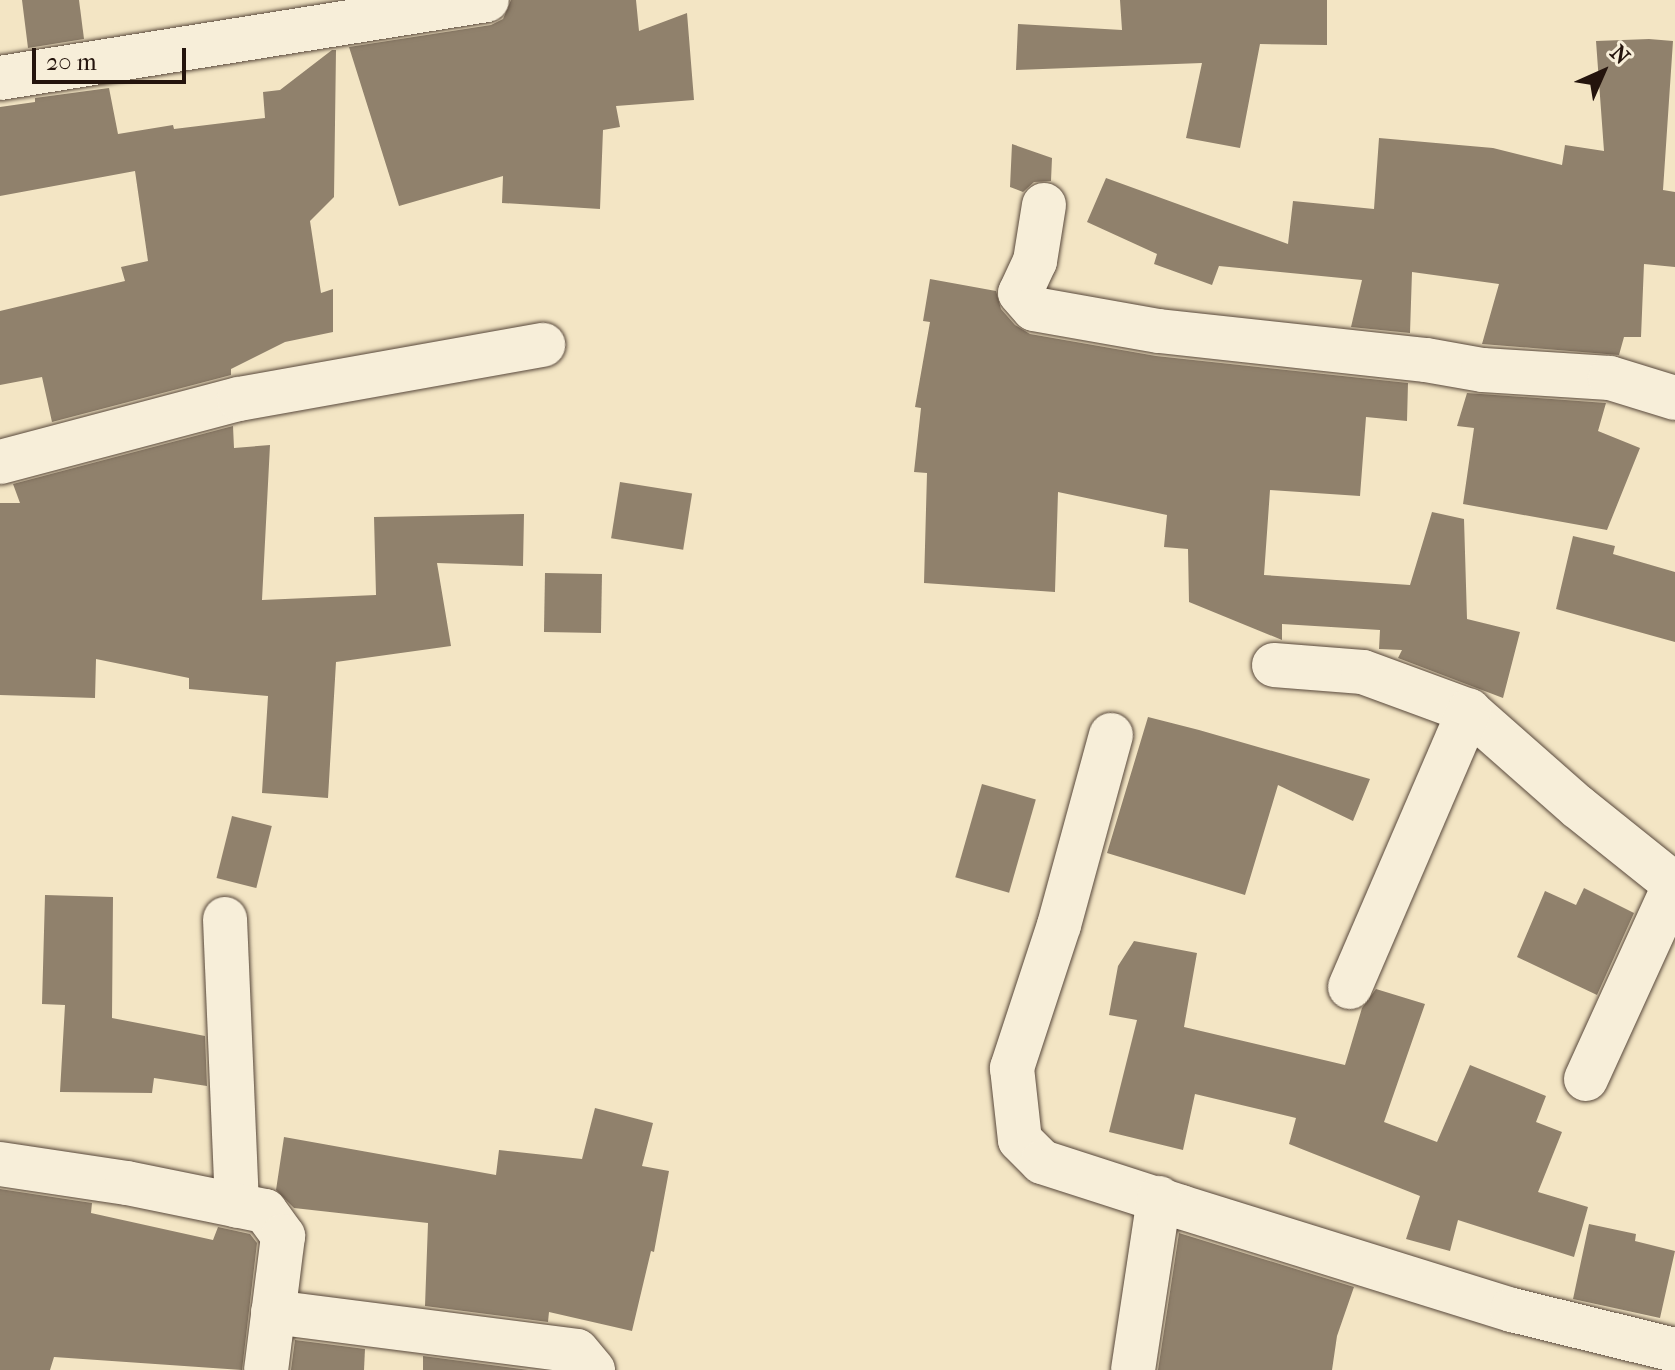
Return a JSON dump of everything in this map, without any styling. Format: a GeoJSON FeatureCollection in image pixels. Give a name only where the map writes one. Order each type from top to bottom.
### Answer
{"type":"FeatureCollection","features":[{"type":"Feature","properties":{"kind":"street"},"geometry":{"type":"LineString","coordinates":[[0,78],[487,0]]}},
{"type":"Feature","properties":{"kind":"street"},"geometry":{"type":"LineString","coordinates":[[1044,205],[1035,261],[1020,293],[1034,309],[1159,331],[1426,360],[1483,370],[1610,378],[1675,398]]}},
{"type":"Feature","properties":{"kind":"street"},"geometry":{"type":"LineString","coordinates":[[0,462],[239,399],[543,345]]}},
{"type":"Feature","properties":{"kind":"street"},"geometry":{"type":"LineString","coordinates":[[1274,665],[1363,672],[1469,711],[1578,807],[1675,884],[1586,1079]]}},
{"type":"Feature","properties":{"kind":"street"},"geometry":{"type":"LineString","coordinates":[[1350,987],[1469,711]]}},
{"type":"Feature","properties":{"kind":"street"},"geometry":{"type":"LineString","coordinates":[[1111,735],[1059,925],[1012,1068],[1020,1140],[1042,1162],[1512,1310],[1675,1350]]}},
{"type":"Feature","properties":{"kind":"street"},"geometry":{"type":"LineString","coordinates":[[225,919],[237,1206]]}},
{"type":"Feature","properties":{"kind":"street"},"geometry":{"type":"LineString","coordinates":[[0,1164],[127,1183],[265,1211],[283,1236],[266,1370]]}},
{"type":"Feature","properties":{"kind":"street"},"geometry":{"type":"LineString","coordinates":[[1133,1370],[1159,1198]]}},
{"type":"Feature","properties":{"kind":"street"},"geometry":{"type":"LineString","coordinates":[[273,1312],[577,1351],[593,1370]]}},
{"type":"Feature","properties":{"kind":"building"},"geometry":{"type":"Polygon","coordinates":[[[22,0],[79,0],[84,39],[28,48],[22,0]]]}},
{"type":"Feature","properties":{"kind":"building"},"geometry":{"type":"Polygon","coordinates":[[[511,0],[636,0],[639,31],[687,13],[694,100],[616,106],[620,127],[603,130],[600,209],[502,203],[503,176],[399,206],[349,47],[491,25],[503,19],[511,0]]]}},
{"type":"Feature","properties":{"kind":"building"},"geometry":{"type":"Polygon","coordinates":[[[1120,0],[1327,0],[1327,45],[1260,44],[1240,148],[1186,138],[1202,63],[1016,70],[1018,24],[1122,30],[1120,0]]]}},
{"type":"Feature","properties":{"kind":"building"},"geometry":{"type":"Polygon","coordinates":[[[1596,41],[1673,41],[1663,190],[1675,192],[1675,267],[1644,264],[1641,337],[1624,337],[1619,355],[1482,344],[1499,284],[1412,272],[1410,333],[1351,327],[1362,280],[1219,266],[1212,285],[1154,264],[1157,254],[1087,222],[1106,178],[1288,244],[1293,201],[1374,209],[1379,138],[1493,148],[1562,165],[1565,145],[1604,151],[1596,41]]]}},
{"type":"Feature","properties":{"kind":"building"},"geometry":{"type":"Polygon","coordinates":[[[336,50],[334,197],[310,221],[321,293],[333,289],[333,332],[285,342],[231,369],[231,375],[52,422],[42,377],[0,385],[0,311],[125,281],[121,267],[148,261],[135,171],[0,196],[0,107],[35,102],[35,98],[109,88],[118,134],[173,125],[174,129],[265,118],[263,92],[280,90],[336,50]]]}},
{"type":"Feature","properties":{"kind":"building"},"geometry":{"type":"Polygon","coordinates":[[[1012,144],[1052,158],[1051,181],[1034,182],[1023,192],[1010,187],[1012,144]]]}},
{"type":"Feature","properties":{"kind":"building"},"geometry":{"type":"Polygon","coordinates":[[[930,279],[996,291],[1001,309],[1015,325],[1030,334],[1156,356],[1408,383],[1407,421],[1366,417],[1360,496],[1270,490],[1264,575],[1410,585],[1432,512],[1464,519],[1467,619],[1520,632],[1503,698],[1398,658],[1402,650],[1379,649],[1380,630],[1282,624],[1282,640],[1189,602],[1188,549],[1164,547],[1167,515],[1058,492],[1055,592],[924,583],[927,473],[914,472],[921,408],[915,407],[930,322],[923,321],[930,279]]]}},
{"type":"Feature","properties":{"kind":"building"},"geometry":{"type":"Polygon","coordinates":[[[1467,393],[1606,403],[1598,431],[1640,448],[1607,530],[1463,504],[1474,428],[1457,426],[1467,393]]]}},
{"type":"Feature","properties":{"kind":"building"},"geometry":{"type":"Polygon","coordinates":[[[233,426],[234,448],[270,445],[262,600],[376,595],[374,517],[524,514],[523,566],[437,563],[451,646],[336,662],[328,798],[262,793],[268,696],[189,689],[189,678],[96,659],[95,698],[0,695],[0,503],[20,503],[13,484],[233,426]]]}},
{"type":"Feature","properties":{"kind":"building"},"geometry":{"type":"Polygon","coordinates":[[[620,482],[692,493],[683,550],[611,538],[620,482]]]}},
{"type":"Feature","properties":{"kind":"building"},"geometry":{"type":"Polygon","coordinates":[[[1573,536],[1615,546],[1613,554],[1675,572],[1675,642],[1556,609],[1573,536]]]}},
{"type":"Feature","properties":{"kind":"building"},"geometry":{"type":"Polygon","coordinates":[[[545,573],[602,574],[601,633],[544,632],[545,573]]]}},
{"type":"Feature","properties":{"kind":"building"},"geometry":{"type":"Polygon","coordinates":[[[1148,717],[1370,779],[1353,821],[1278,785],[1245,895],[1107,853],[1148,717]]]}},
{"type":"Feature","properties":{"kind":"building"},"geometry":{"type":"Polygon","coordinates":[[[982,784],[1036,799],[1009,893],[955,877],[982,784]]]}},
{"type":"Feature","properties":{"kind":"building"},"geometry":{"type":"Polygon","coordinates":[[[232,816],[272,826],[256,888],[217,878],[232,816]]]}},
{"type":"Feature","properties":{"kind":"building"},"geometry":{"type":"Polygon","coordinates":[[[1584,888],[1634,913],[1597,995],[1517,957],[1545,891],[1576,905],[1584,888]]]}},
{"type":"Feature","properties":{"kind":"building"},"geometry":{"type":"Polygon","coordinates":[[[45,895],[113,897],[112,1018],[205,1036],[207,1086],[154,1078],[152,1093],[60,1092],[65,1005],[42,1004],[45,895]]]}},
{"type":"Feature","properties":{"kind":"building"},"geometry":{"type":"Polygon","coordinates":[[[1134,941],[1197,953],[1184,1027],[1345,1065],[1362,1008],[1376,989],[1425,1004],[1384,1122],[1437,1142],[1470,1065],[1546,1096],[1536,1122],[1562,1132],[1538,1192],[1588,1207],[1574,1257],[1458,1220],[1450,1251],[1406,1239],[1420,1196],[1289,1144],[1296,1118],[1195,1094],[1183,1150],[1109,1132],[1137,1020],[1109,1015],[1118,966],[1134,941]]]}},
{"type":"Feature","properties":{"kind":"building"},"geometry":{"type":"Polygon","coordinates":[[[595,1108],[653,1123],[642,1166],[669,1171],[654,1252],[651,1251],[632,1331],[549,1312],[548,1322],[425,1306],[428,1223],[294,1208],[276,1190],[284,1137],[496,1175],[499,1150],[582,1159],[595,1108]]]}},
{"type":"Feature","properties":{"kind":"building"},"geometry":{"type":"Polygon","coordinates":[[[0,1189],[92,1203],[91,1213],[213,1240],[218,1227],[250,1234],[257,1243],[242,1370],[54,1357],[50,1370],[0,1370],[0,1189]]]}},
{"type":"Feature","properties":{"kind":"building"},"geometry":{"type":"Polygon","coordinates":[[[1589,1224],[1636,1234],[1635,1241],[1675,1251],[1660,1318],[1573,1299],[1589,1224]]]}},
{"type":"Feature","properties":{"kind":"building"},"geometry":{"type":"Polygon","coordinates":[[[1179,1233],[1354,1287],[1337,1336],[1332,1370],[1158,1370],[1179,1233]]]}},
{"type":"Feature","properties":{"kind":"building"},"geometry":{"type":"Polygon","coordinates":[[[295,1340],[365,1349],[364,1370],[291,1370],[295,1340]]]}},
{"type":"Feature","properties":{"kind":"building"},"geometry":{"type":"Polygon","coordinates":[[[423,1356],[529,1370],[423,1370],[423,1356]]]}}]}
